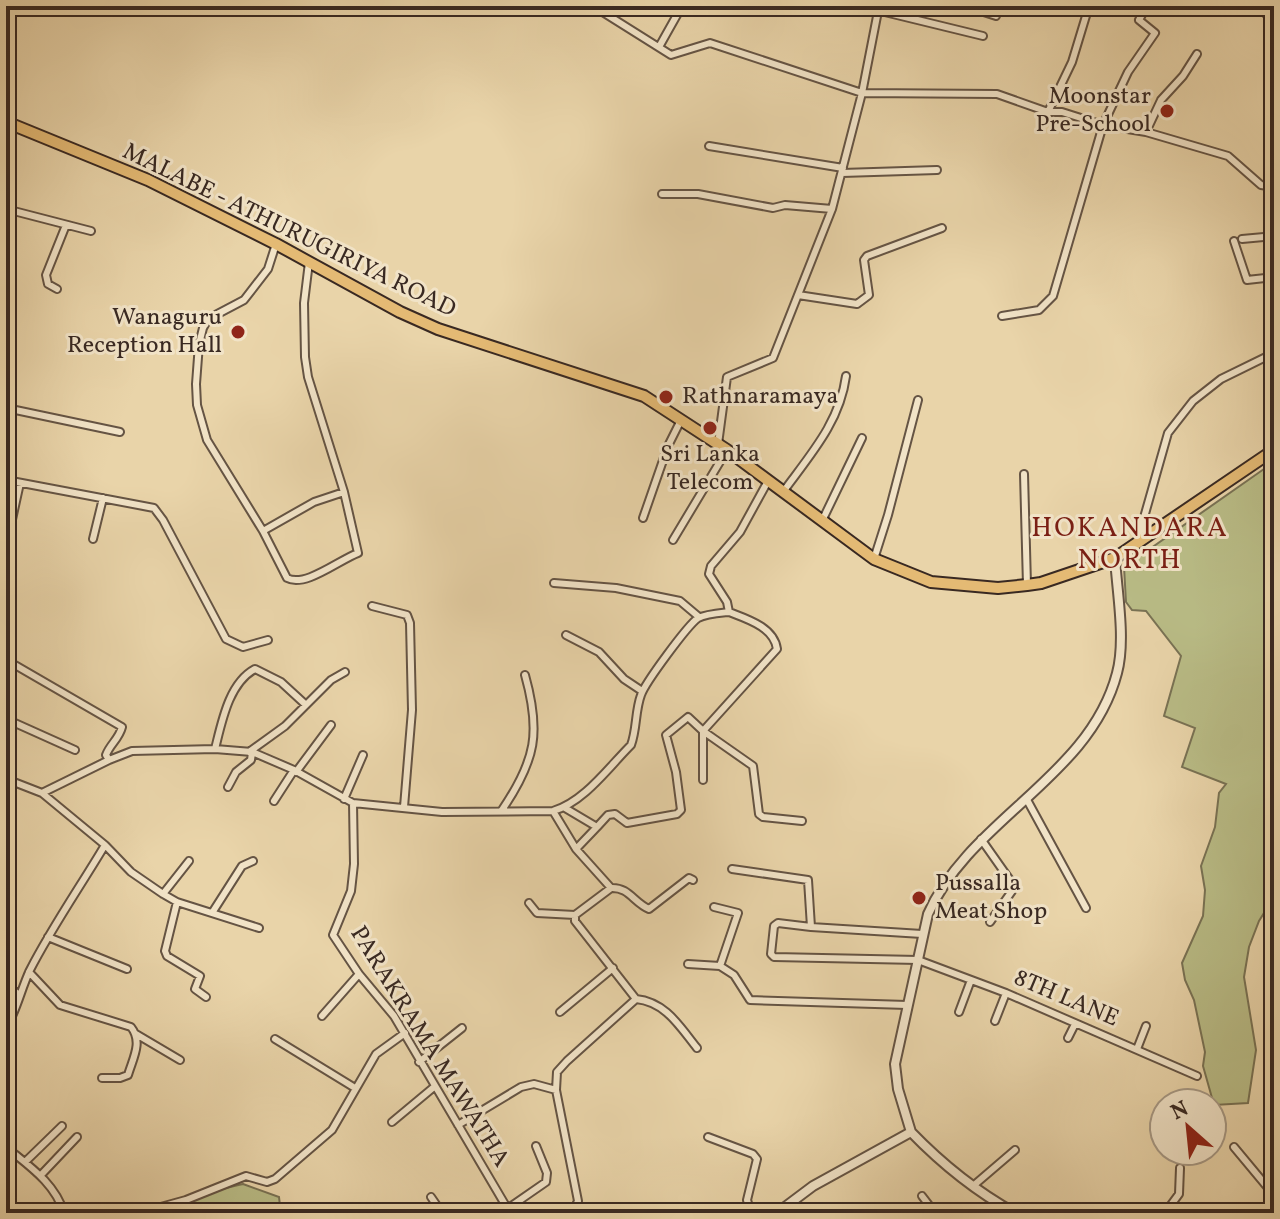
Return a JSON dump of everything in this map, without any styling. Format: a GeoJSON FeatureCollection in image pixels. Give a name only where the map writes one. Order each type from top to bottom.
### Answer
{"type":"FeatureCollection","features":[{"type":"Feature","properties":{"kind":"main road","name":"MALABE - ATHURUGIRIYA ROAD"},"geometry":{"type":"LineString","coordinates":[[6,122],[148,180],[438,329],[631,390],[722,447],[874,559],[931,582],[998,588],[1027,585],[1115,558],[1274,450]]}},
{"type":"Feature","properties":{"kind":"street"},"geometry":{"type":"LineString","coordinates":[[593,6],[671,55],[710,43],[862,93],[997,94],[1048,112],[1062,112],[1103,125],[1146,132],[1228,156],[1261,185],[1274,187]]}},
{"type":"Feature","properties":{"kind":"street"},"geometry":{"type":"LineString","coordinates":[[659,47],[682,6]]}},
{"type":"Feature","properties":{"kind":"street"},"geometry":{"type":"LineString","coordinates":[[860,6],[983,36]]}},
{"type":"Feature","properties":{"kind":"street"},"geometry":{"type":"LineString","coordinates":[[965,6],[996,16]]}},
{"type":"Feature","properties":{"kind":"street"},"geometry":{"type":"LineString","coordinates":[[1048,112],[1072,62],[1089,6]]}},
{"type":"Feature","properties":{"kind":"street"},"geometry":{"type":"LineString","coordinates":[[1257,6],[1274,21]]}},
{"type":"Feature","properties":{"kind":"street"},"geometry":{"type":"LineString","coordinates":[[673,540],[722,447],[727,377],[773,358],[832,209],[862,93],[878,8]]}},
{"type":"Feature","properties":{"kind":"street"},"geometry":{"type":"LineString","coordinates":[[1002,316],[1039,310],[1053,296],[1103,125],[1128,72],[1155,33],[1139,20],[1145,9]]}},
{"type":"Feature","properties":{"kind":"street"},"geometry":{"type":"LineString","coordinates":[[1146,132],[1161,100],[1183,76],[1197,54]]}},
{"type":"Feature","properties":{"kind":"street"},"geometry":{"type":"LineString","coordinates":[[709,146],[842,170],[937,170]]}},
{"type":"Feature","properties":{"kind":"street"},"geometry":{"type":"LineString","coordinates":[[662,194],[698,194],[773,208],[785,205],[832,209]]}},
{"type":"Feature","properties":{"kind":"street"},"geometry":{"type":"LineString","coordinates":[[6,209],[91,231]]}},
{"type":"Feature","properties":{"kind":"street"},"geometry":{"type":"LineString","coordinates":[[57,289],[48,284],[46,275],[66,225]]}},
{"type":"Feature","properties":{"kind":"street"},"geometry":{"type":"LineString","coordinates":[[798,295],[857,304],[869,295],[864,260],[867,256],[942,228]]}},
{"type":"Feature","properties":{"kind":"street"},"geometry":{"type":"LineString","coordinates":[[1274,236],[1238,240],[1247,280],[1274,277]]}},
{"type":"Feature","properties":{"kind":"street"},"geometry":{"type":"LineString","coordinates":[[276,244],[268,269],[244,300],[208,319],[203,328],[199,344],[197,405],[207,440],[263,531],[287,578],[294,582],[306,580],[358,553],[344,492],[308,377],[304,303],[309,262]]}},
{"type":"Feature","properties":{"kind":"street"},"geometry":{"type":"LineString","coordinates":[[1137,542],[1168,433],[1193,401],[1221,379],[1274,353]]}},
{"type":"Feature","properties":{"kind":"street"},"geometry":{"type":"LineString","coordinates":[[783,492],[829,429],[843,398],[846,376]]}},
{"type":"Feature","properties":{"kind":"street"},"geometry":{"type":"LineString","coordinates":[[874,559],[918,400]]}},
{"type":"Feature","properties":{"kind":"street"},"geometry":{"type":"LineString","coordinates":[[6,408],[120,432]]}},
{"type":"Feature","properties":{"kind":"street"},"geometry":{"type":"LineString","coordinates":[[643,518],[668,446],[681,420]]}},
{"type":"Feature","properties":{"kind":"street"},"geometry":{"type":"LineString","coordinates":[[822,521],[862,438]]}},
{"type":"Feature","properties":{"kind":"street"},"geometry":{"type":"LineString","coordinates":[[1024,474],[1027,585]]}},
{"type":"Feature","properties":{"kind":"street"},"geometry":{"type":"LineString","coordinates":[[6,480],[154,508],[226,639],[243,647],[268,640]]}},
{"type":"Feature","properties":{"kind":"street"},"geometry":{"type":"LineString","coordinates":[[729,612],[727,602],[709,574],[711,566],[740,532],[768,481]]}},
{"type":"Feature","properties":{"kind":"street"},"geometry":{"type":"LineString","coordinates":[[6,547],[20,483]]}},
{"type":"Feature","properties":{"kind":"street"},"geometry":{"type":"LineString","coordinates":[[263,531],[314,502],[344,492]]}},
{"type":"Feature","properties":{"kind":"street"},"geometry":{"type":"LineString","coordinates":[[93,539],[103,498]]}},
{"type":"Feature","properties":{"kind":"street"},"geometry":{"type":"LineString","coordinates":[[1015,1213],[973,1186],[930,1152],[911,1132],[898,1089],[895,1064],[922,934],[937,893],[981,839],[1071,755],[1112,689],[1121,651],[1115,558]]}},
{"type":"Feature","properties":{"kind":"street"},"geometry":{"type":"LineString","coordinates":[[554,583],[616,588],[680,601],[699,617]]}},
{"type":"Feature","properties":{"kind":"street"},"geometry":{"type":"LineString","coordinates":[[372,606],[407,615],[410,623],[412,710],[404,807]]}},
{"type":"Feature","properties":{"kind":"street"},"geometry":{"type":"LineString","coordinates":[[42,793],[132,751],[215,749],[251,752],[295,771],[353,803],[442,812],[553,811],[565,808],[631,745],[635,735],[634,716],[642,691],[699,617],[729,612],[766,629],[776,640],[777,649],[703,731],[703,780]]}},
{"type":"Feature","properties":{"kind":"street"},"geometry":{"type":"LineString","coordinates":[[566,635],[599,652],[624,679],[642,691]]}},
{"type":"Feature","properties":{"kind":"street"},"geometry":{"type":"LineString","coordinates":[[6,681],[9,666],[15,665],[122,727],[119,738],[106,755],[109,760]]}},
{"type":"Feature","properties":{"kind":"street"},"geometry":{"type":"LineString","coordinates":[[215,749],[233,691],[243,675],[255,669],[281,682],[306,705]]}},
{"type":"Feature","properties":{"kind":"street"},"geometry":{"type":"LineString","coordinates":[[251,752],[285,726],[331,680],[345,672]]}},
{"type":"Feature","properties":{"kind":"street"},"geometry":{"type":"LineString","coordinates":[[502,810],[530,758],[536,729],[534,705],[525,675]]}},
{"type":"Feature","properties":{"kind":"street"},"geometry":{"type":"LineString","coordinates":[[576,849],[608,815],[615,814],[627,823],[677,814],[681,810],[676,772],[666,735],[688,717],[753,766],[759,814],[802,821]]}},
{"type":"Feature","properties":{"kind":"street"},"geometry":{"type":"LineString","coordinates":[[6,719],[75,750]]}},
{"type":"Feature","properties":{"kind":"street"},"geometry":{"type":"LineString","coordinates":[[274,801],[331,725]]}},
{"type":"Feature","properties":{"kind":"street"},"geometry":{"type":"LineString","coordinates":[[228,787],[236,772],[251,760],[251,752]]}},
{"type":"Feature","properties":{"kind":"street"},"geometry":{"type":"LineString","coordinates":[[344,799],[363,755]]}},
{"type":"Feature","properties":{"kind":"street"},"geometry":{"type":"LineString","coordinates":[[6,779],[42,793],[105,845],[131,872],[163,894],[177,902],[259,928]]}},
{"type":"Feature","properties":{"kind":"street"},"geometry":{"type":"LineString","coordinates":[[1026,798],[1086,908]]}},
{"type":"Feature","properties":{"kind":"street","name":"PARAKRAMA MAWATHA"},"geometry":{"type":"LineString","coordinates":[[353,803],[351,891],[333,935],[405,1033],[419,1062],[509,1211]]}},
{"type":"Feature","properties":{"kind":"street"},"geometry":{"type":"LineString","coordinates":[[565,808],[597,827]]}},
{"type":"Feature","properties":{"kind":"street"},"geometry":{"type":"LineString","coordinates":[[553,811],[563,833],[611,888]]}},
{"type":"Feature","properties":{"kind":"street"},"geometry":{"type":"LineString","coordinates":[[981,839],[1012,883],[1012,891],[990,922]]}},
{"type":"Feature","properties":{"kind":"street"},"geometry":{"type":"LineString","coordinates":[[6,1028],[14,1016],[29,972],[105,845]]}},
{"type":"Feature","properties":{"kind":"street"},"geometry":{"type":"LineString","coordinates":[[163,894],[189,861]]}},
{"type":"Feature","properties":{"kind":"street"},"geometry":{"type":"LineString","coordinates":[[212,913],[242,866],[253,861]]}},
{"type":"Feature","properties":{"kind":"street"},"geometry":{"type":"LineString","coordinates":[[732,869],[808,880],[811,927],[922,934]]}},
{"type":"Feature","properties":{"kind":"street"},"geometry":{"type":"LineString","coordinates":[[529,903],[537,913],[575,915],[611,888],[623,889],[649,909],[689,878],[693,880]]}},
{"type":"Feature","properties":{"kind":"street"},"geometry":{"type":"LineString","coordinates":[[177,902],[165,951],[167,956],[200,976],[195,989],[206,997]]}},
{"type":"Feature","properties":{"kind":"street"},"geometry":{"type":"LineString","coordinates":[[714,907],[738,913],[720,966]]}},
{"type":"Feature","properties":{"kind":"street"},"geometry":{"type":"LineString","coordinates":[[575,915],[575,921],[636,999],[663,1007],[697,1048]]}},
{"type":"Feature","properties":{"kind":"street","name":"8TH LANE"},"geometry":{"type":"LineString","coordinates":[[811,927],[778,923],[774,926],[771,954],[774,957],[918,960],[1006,993],[1197,1076]]}},
{"type":"Feature","properties":{"kind":"street"},"geometry":{"type":"LineString","coordinates":[[48,937],[127,969]]}},
{"type":"Feature","properties":{"kind":"street"},"geometry":{"type":"LineString","coordinates":[[688,964],[720,966],[734,975],[750,1000],[907,1005]]}},
{"type":"Feature","properties":{"kind":"street"},"geometry":{"type":"LineString","coordinates":[[560,1012],[613,968]]}},
{"type":"Feature","properties":{"kind":"street"},"geometry":{"type":"LineString","coordinates":[[29,972],[60,1005],[131,1027],[136,1034],[138,1043],[128,1075],[102,1078]]}},
{"type":"Feature","properties":{"kind":"street"},"geometry":{"type":"LineString","coordinates":[[322,1016],[359,974]]}},
{"type":"Feature","properties":{"kind":"street"},"geometry":{"type":"LineString","coordinates":[[959,1012],[971,980]]}},
{"type":"Feature","properties":{"kind":"street"},"geometry":{"type":"LineString","coordinates":[[6,984],[19,995]]}},
{"type":"Feature","properties":{"kind":"street"},"geometry":{"type":"LineString","coordinates":[[995,1021],[1006,993]]}},
{"type":"Feature","properties":{"kind":"street"},"geometry":{"type":"LineString","coordinates":[[572,1213],[578,1201],[556,1090],[557,1072],[636,999]]}},
{"type":"Feature","properties":{"kind":"street"},"geometry":{"type":"LineString","coordinates":[[1068,1038],[1075,1024]]}},
{"type":"Feature","properties":{"kind":"street"},"geometry":{"type":"LineString","coordinates":[[1137,1049],[1146,1026]]}},
{"type":"Feature","properties":{"kind":"street"},"geometry":{"type":"LineString","coordinates":[[419,1062],[462,1028]]}},
{"type":"Feature","properties":{"kind":"street"},"geometry":{"type":"LineString","coordinates":[[139,1213],[186,1200],[246,1176],[267,1182],[275,1179],[332,1130],[376,1054],[405,1033]]}},
{"type":"Feature","properties":{"kind":"street"},"geometry":{"type":"LineString","coordinates":[[136,1034],[180,1060]]}},
{"type":"Feature","properties":{"kind":"street"},"geometry":{"type":"LineString","coordinates":[[275,1039],[355,1088]]}},
{"type":"Feature","properties":{"kind":"street"},"geometry":{"type":"LineString","coordinates":[[458,1125],[521,1087],[534,1084],[556,1090]]}},
{"type":"Feature","properties":{"kind":"street"},"geometry":{"type":"LineString","coordinates":[[392,1122],[434,1087]]}},
{"type":"Feature","properties":{"kind":"street"},"geometry":{"type":"LineString","coordinates":[[25,1162],[62,1126]]}},
{"type":"Feature","properties":{"kind":"street"},"geometry":{"type":"LineString","coordinates":[[777,1213],[813,1186],[911,1132]]}},
{"type":"Feature","properties":{"kind":"street"},"geometry":{"type":"LineString","coordinates":[[41,1175],[77,1137]]}},
{"type":"Feature","properties":{"kind":"street"},"geometry":{"type":"LineString","coordinates":[[708,1137],[753,1154],[757,1159],[747,1200],[751,1213]]}},
{"type":"Feature","properties":{"kind":"street"},"geometry":{"type":"LineString","coordinates":[[509,1211],[546,1182],[547,1173],[536,1146]]}},
{"type":"Feature","properties":{"kind":"street"},"geometry":{"type":"LineString","coordinates":[[6,1147],[41,1175],[60,1200],[64,1213]]}},
{"type":"Feature","properties":{"kind":"street"},"geometry":{"type":"LineString","coordinates":[[1234,1147],[1274,1196],[1265,1213]]}},
{"type":"Feature","properties":{"kind":"street"},"geometry":{"type":"LineString","coordinates":[[973,1186],[1015,1150]]}},
{"type":"Feature","properties":{"kind":"street"},"geometry":{"type":"LineString","coordinates":[[1165,1213],[1179,1194],[1180,1168]]}},
{"type":"Feature","properties":{"kind":"street"},"geometry":{"type":"LineString","coordinates":[[922,1196],[935,1213]]}},
{"type":"Feature","properties":{"kind":"street"},"geometry":{"type":"LineString","coordinates":[[431,1197],[442,1213]]}},
{"type":"Feature","properties":{"kind":"green space"},"geometry":{"type":"Polygon","coordinates":[[[1274,462],[1274,897],[1259,921],[1249,947],[1244,977],[1256,1050],[1248,1103],[1228,1104],[1228,1087],[1209,1087],[1194,1000],[1182,963],[1203,916],[1205,890],[1201,866],[1215,827],[1219,793],[1226,784],[1182,767],[1195,728],[1164,716],[1181,656],[1146,611],[1132,610],[1126,602],[1124,567],[1274,462]]]}},
{"type":"Feature","properties":{"kind":"green space"},"geometry":{"type":"Polygon","coordinates":[[[243,1184],[279,1197],[280,1206],[275,1213],[178,1213],[198,1197],[243,1184]]]}},
{"type":"Feature","properties":{"kind":"place","name":"Moonstar Pre-School"},"geometry":{"type":"Point","coordinates":[1167,111]}},
{"type":"Feature","properties":{"kind":"place","name":"Wanaguru Reception Hall"},"geometry":{"type":"Point","coordinates":[238,332]}},
{"type":"Feature","properties":{"kind":"place","name":"Rathnaramaya"},"geometry":{"type":"Point","coordinates":[666,397]}},
{"type":"Feature","properties":{"kind":"place","name":"Sri Lanka Telecom"},"geometry":{"type":"Point","coordinates":[710,428]}},
{"type":"Feature","properties":{"kind":"place","name":"Pussalla Meat Shop"},"geometry":{"type":"Point","coordinates":[919,898]}},
{"type":"Feature","properties":{"kind":"district","name":"HOKANDARA NORTH"},"geometry":{"type":"Point","coordinates":[1130,544]}}]}
